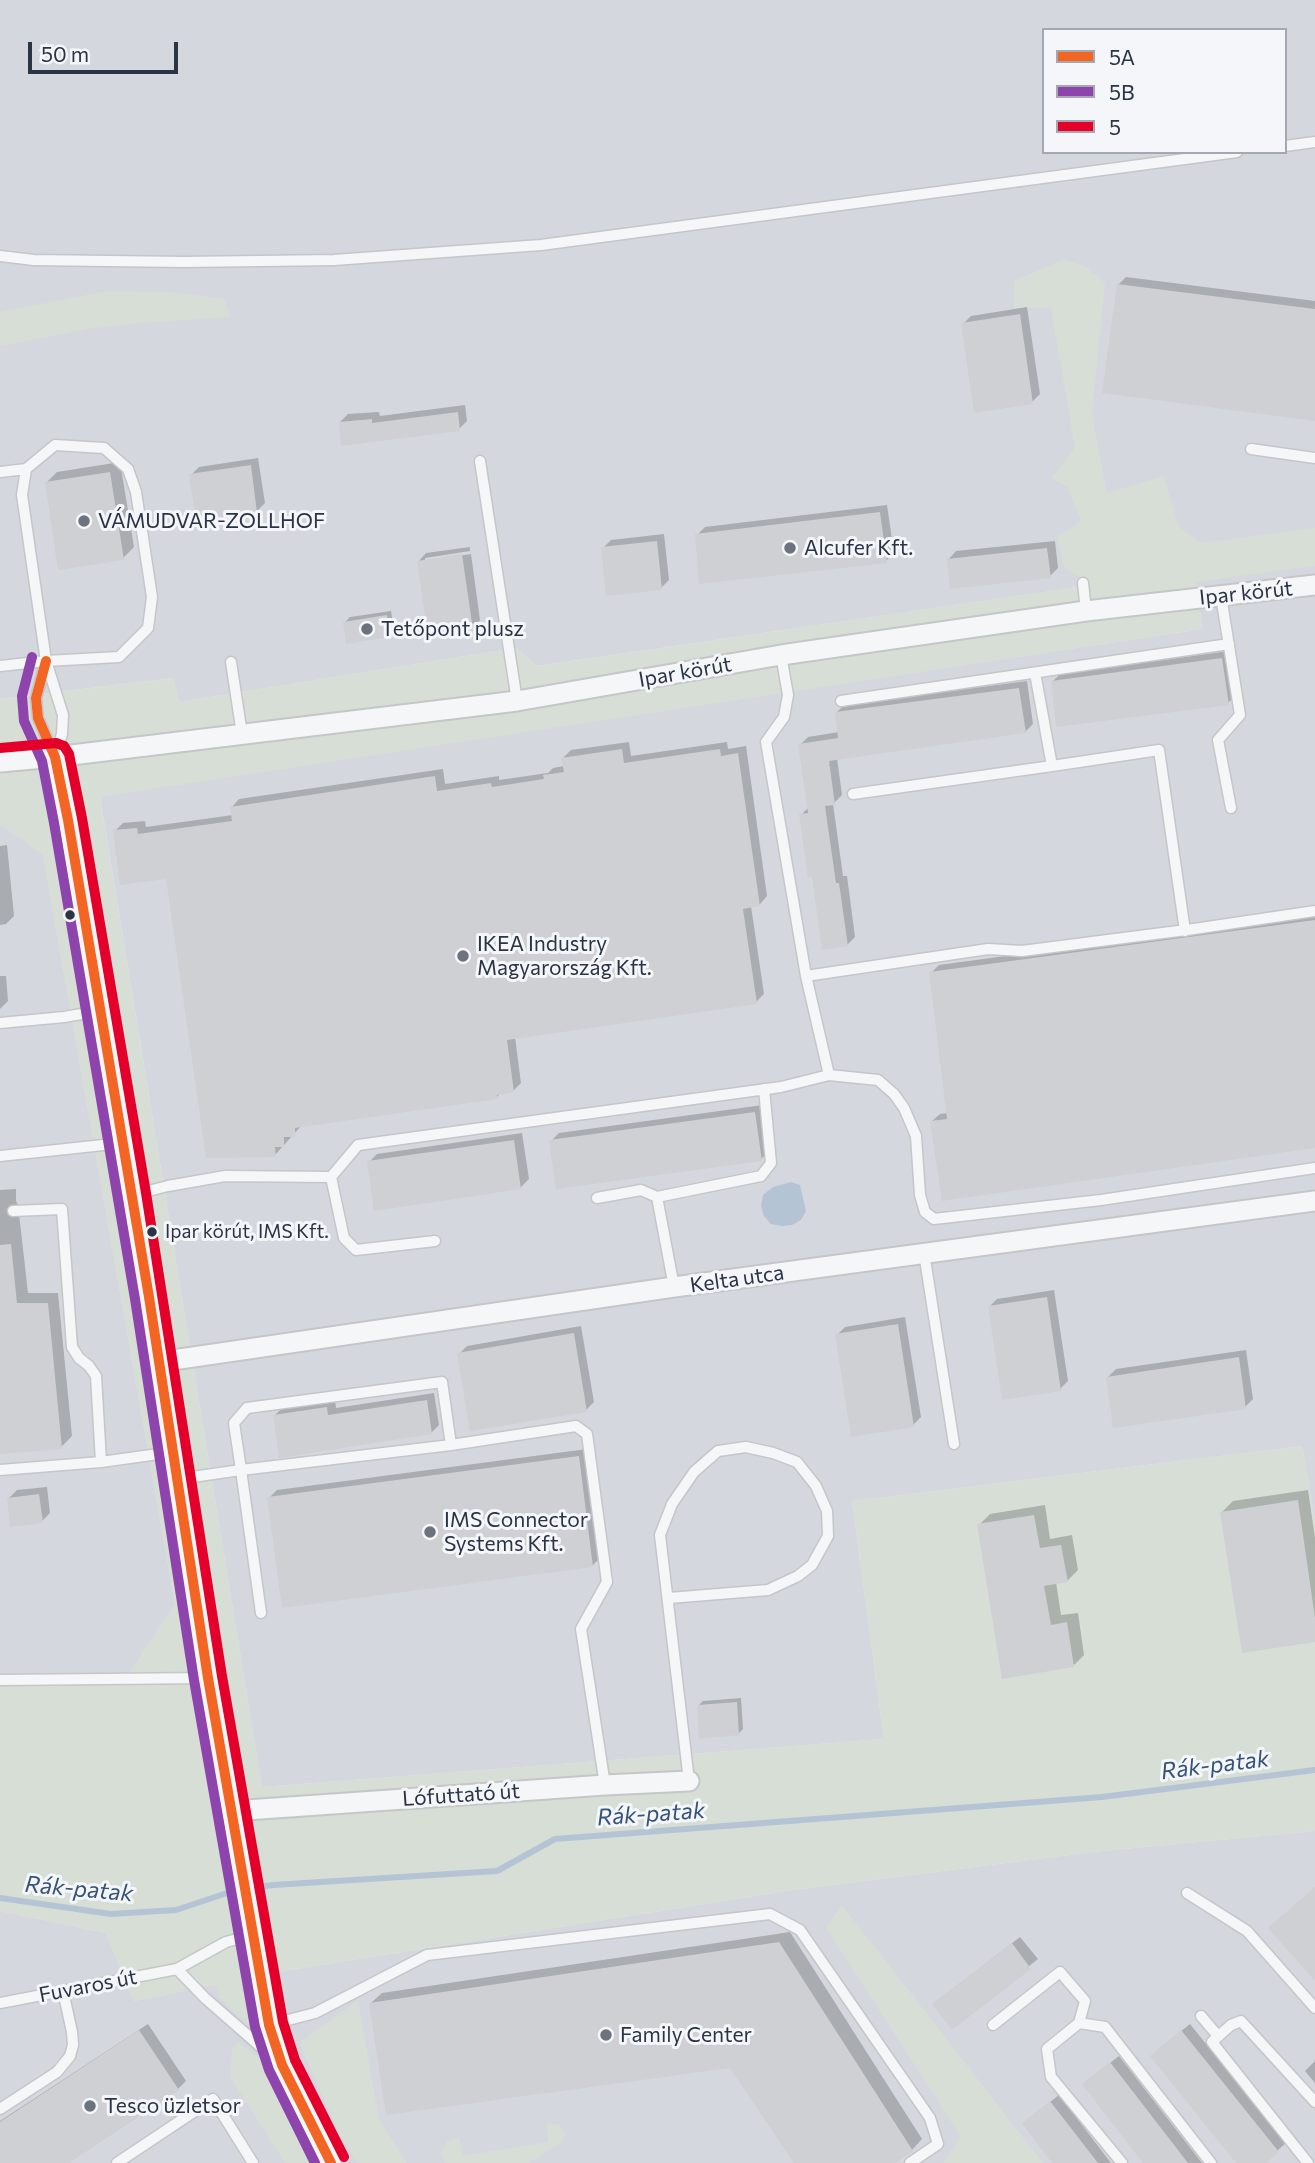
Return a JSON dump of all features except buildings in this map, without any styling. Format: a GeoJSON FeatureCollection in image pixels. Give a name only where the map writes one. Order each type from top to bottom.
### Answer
{"type":"FeatureCollection","features":[{"type":"Feature","properties":{"kind":"street","name":"Ipar körút"},"geometry":{"type":"LineString","coordinates":[[0,762],[55,758],[517,701],[781,655],[1086,611],[1315,585]]}},
{"type":"Feature","properties":{"kind":"street"},"geometry":{"type":"LineString","coordinates":[[55,758],[132,1195],[208,1678],[269,2025],[282,2065],[331,2163]]}},
{"type":"Feature","properties":{"kind":"street","name":"Kelta utca"},"geometry":{"type":"LineString","coordinates":[[159,1362],[674,1287],[1315,1201]]}},
{"type":"Feature","properties":{"kind":"street","name":"Lófuttató út"},"geometry":{"type":"LineString","coordinates":[[232,1811],[605,1785],[689,1782]]}},
{"type":"Feature","properties":{"kind":"lane"},"geometry":{"type":"LineString","coordinates":[[1287,146],[1315,142]]}},
{"type":"Feature","properties":{"kind":"lane"},"geometry":{"type":"LineString","coordinates":[[0,256],[34,260],[157,262],[334,260],[541,245],[1222,154]]}},
{"type":"Feature","properties":{"kind":"lane"},"geometry":{"type":"LineString","coordinates":[[0,472],[26,469],[55,445],[104,448],[128,469],[136,492],[152,597],[148,628],[119,657],[0,666]]}},
{"type":"Feature","properties":{"kind":"lane"},"geometry":{"type":"LineString","coordinates":[[1251,449],[1315,458]]}},
{"type":"Feature","properties":{"kind":"lane"},"geometry":{"type":"LineString","coordinates":[[480,461],[517,701]]}},
{"type":"Feature","properties":{"kind":"lane"},"geometry":{"type":"LineString","coordinates":[[26,469],[22,495],[46,661],[63,715],[62,734],[55,758]]}},
{"type":"Feature","properties":{"kind":"lane"},"geometry":{"type":"LineString","coordinates":[[1083,583],[1086,611]]}},
{"type":"Feature","properties":{"kind":"lane"},"geometry":{"type":"LineString","coordinates":[[1221,596],[1240,715],[1218,740],[1231,808]]}},
{"type":"Feature","properties":{"kind":"lane"},"geometry":{"type":"LineString","coordinates":[[841,701],[1229,644]]}},
{"type":"Feature","properties":{"kind":"lane"},"geometry":{"type":"LineString","coordinates":[[781,655],[788,695],[783,717],[766,742],[806,976],[829,1075]]}},
{"type":"Feature","properties":{"kind":"lane"},"geometry":{"type":"LineString","coordinates":[[46,661],[36,698],[38,718],[55,758]]}},
{"type":"Feature","properties":{"kind":"lane"},"geometry":{"type":"LineString","coordinates":[[231,662],[242,734]]}},
{"type":"Feature","properties":{"kind":"lane"},"geometry":{"type":"LineString","coordinates":[[1035,673],[1052,766]]}},
{"type":"Feature","properties":{"kind":"lane"},"geometry":{"type":"LineString","coordinates":[[853,794],[1159,750],[1185,931]]}},
{"type":"Feature","properties":{"kind":"lane"},"geometry":{"type":"LineString","coordinates":[[806,976],[988,949],[1022,951],[1185,931],[1315,911]]}},
{"type":"Feature","properties":{"kind":"lane"},"geometry":{"type":"LineString","coordinates":[[0,1023],[99,1012]]}},
{"type":"Feature","properties":{"kind":"lane"},"geometry":{"type":"LineString","coordinates":[[331,1177],[358,1145],[764,1089],[829,1075],[878,1080],[894,1094],[904,1108],[916,1136],[920,1195],[925,1212],[934,1219],[1101,1199],[1315,1168]]}},
{"type":"Feature","properties":{"kind":"lane"},"geometry":{"type":"LineString","coordinates":[[597,1198],[641,1190],[657,1196],[761,1176],[771,1163],[764,1089]]}},
{"type":"Feature","properties":{"kind":"lane"},"geometry":{"type":"LineString","coordinates":[[0,1156],[122,1143]]}},
{"type":"Feature","properties":{"kind":"lane"},"geometry":{"type":"LineString","coordinates":[[132,1195],[225,1176],[331,1177]]}},
{"type":"Feature","properties":{"kind":"lane"},"geometry":{"type":"LineString","coordinates":[[331,1177],[344,1238],[356,1250],[435,1241]]}},
{"type":"Feature","properties":{"kind":"lane"},"geometry":{"type":"LineString","coordinates":[[657,1196],[674,1287]]}},
{"type":"Feature","properties":{"kind":"lane"},"geometry":{"type":"LineString","coordinates":[[13,1211],[62,1209],[72,1347],[96,1376],[101,1462]]}},
{"type":"Feature","properties":{"kind":"lane"},"geometry":{"type":"LineString","coordinates":[[924,1253],[954,1444]]}},
{"type":"Feature","properties":{"kind":"lane"},"geometry":{"type":"LineString","coordinates":[[261,1612],[234,1423],[247,1408],[442,1382],[451,1445]]}},
{"type":"Feature","properties":{"kind":"lane"},"geometry":{"type":"LineString","coordinates":[[178,1479],[451,1445],[576,1426],[587,1434],[607,1582],[581,1629],[605,1785]]}},
{"type":"Feature","properties":{"kind":"lane"},"geometry":{"type":"LineString","coordinates":[[669,1598],[768,1590],[798,1576],[812,1565],[828,1536],[827,1511],[816,1486],[797,1462],[746,1447],[718,1451],[694,1472],[672,1504],[660,1535],[689,1782]]}},
{"type":"Feature","properties":{"kind":"lane"},"geometry":{"type":"LineString","coordinates":[[0,1470],[101,1462],[173,1452]]}},
{"type":"Feature","properties":{"kind":"lane"},"geometry":{"type":"LineString","coordinates":[[0,1680],[208,1678]]}},
{"type":"Feature","properties":{"kind":"lane"},"geometry":{"type":"LineString","coordinates":[[1186,1893],[1247,1931],[1315,2008]]}},
{"type":"Feature","properties":{"kind":"lane"},"geometry":{"type":"LineString","coordinates":[[269,2025],[315,2013],[427,1955],[770,1914],[800,1930],[930,2118],[938,2144],[910,2163]]}},
{"type":"Feature","properties":{"kind":"lane","name":"Fuvaros út"},"geometry":{"type":"LineString","coordinates":[[0,2003],[177,1969],[226,1942],[252,1935]]}},
{"type":"Feature","properties":{"kind":"lane"},"geometry":{"type":"LineString","coordinates":[[177,1969],[205,1998],[282,2065]]}},
{"type":"Feature","properties":{"kind":"lane"},"geometry":{"type":"LineString","coordinates":[[993,2025],[1060,1972],[1085,2001],[1079,2023],[1047,2049],[1051,2077],[1122,2163]]}},
{"type":"Feature","properties":{"kind":"lane"},"geometry":{"type":"LineString","coordinates":[[0,2109],[57,2072],[70,2056],[72,2032],[63,1991]]}},
{"type":"Feature","properties":{"kind":"lane"},"geometry":{"type":"LineString","coordinates":[[1201,2017],[1218,2036]]}},
{"type":"Feature","properties":{"kind":"lane"},"geometry":{"type":"LineString","coordinates":[[1303,2161],[1212,2042],[1231,2025],[1241,2021],[1315,2102]]}},
{"type":"Feature","properties":{"kind":"lane"},"geometry":{"type":"LineString","coordinates":[[1079,2023],[1105,2027],[1211,2163]]}},
{"type":"Feature","properties":{"kind":"lane"},"geometry":{"type":"LineString","coordinates":[[117,2163],[213,2099],[253,2163]]}},
{"type":"Feature","properties":{"kind":"shaded area"},"geometry":{"type":"Polygon","coordinates":[[[0,0],[1315,0],[1315,1520],[1302,1446],[852,1501],[884,1739],[262,1787],[100,796],[1202,629],[1195,570],[537,666],[516,648],[179,702],[173,678],[0,699],[0,0]]]}},
{"type":"Feature","properties":{"kind":"shaded area"},"geometry":{"type":"Polygon","coordinates":[[[1064,259],[1088,268],[1105,283],[1092,415],[1107,493],[1164,476],[1179,527],[1202,543],[1315,528],[1315,566],[1197,582],[1202,629],[100,797],[262,1787],[884,1739],[852,1501],[1302,1446],[1315,1520],[1315,1831],[1092,1852],[786,1891],[289,1970],[252,1978],[262,2014],[258,2022],[250,2025],[219,1997],[216,1985],[134,2001],[106,1933],[0,1911],[0,1674],[128,1676],[175,1604],[43,855],[0,824],[0,699],[174,678],[179,702],[516,648],[538,666],[1091,585],[1064,567],[1057,537],[1081,521],[1067,487],[1051,478],[1075,448],[1051,308],[1014,308],[1014,281],[1064,259]]]}},
{"type":"Feature","properties":{"kind":"shaded area"},"geometry":{"type":"Polygon","coordinates":[[[107,291],[169,292],[225,299],[230,317],[88,329],[0,346],[0,312],[107,291]]]}},
{"type":"Feature","properties":{"kind":"shaded area"},"geometry":{"type":"Polygon","coordinates":[[[0,824],[43,854],[175,1604],[128,1676],[0,1674],[0,824]]]}},
{"type":"Feature","properties":{"kind":"shaded area"},"geometry":{"type":"Polygon","coordinates":[[[1315,1831],[1315,2163],[0,2163],[0,1911],[106,1933],[134,2001],[289,1970],[786,1891],[1092,1852],[1315,1831]]]}},
{"type":"Feature","properties":{"kind":"shaded area"},"geometry":{"type":"Polygon","coordinates":[[[842,1905],[1043,2163],[943,2163],[961,2137],[826,1928],[842,1905]]]}},
{"type":"Feature","properties":{"kind":"shaded area"},"geometry":{"type":"Polygon","coordinates":[[[358,2000],[379,2119],[407,2163],[357,2163],[340,2136],[299,2043],[358,2000]]]}},
{"type":"Feature","properties":{"kind":"shaded area"},"geometry":{"type":"Polygon","coordinates":[[[238,2042],[268,2065],[284,2087],[318,2163],[285,2163],[230,2077],[232,2050],[238,2042]]]}},
{"type":"Feature","properties":{"kind":"shaded area"},"geometry":{"type":"Polygon","coordinates":[[[547,2123],[560,2125],[565,2132],[564,2139],[529,2163],[445,2163],[441,2156],[447,2141],[459,2137],[462,2156],[548,2142],[547,2123]]]}},
{"type":"Feature","properties":{"kind":"water"},"geometry":{"type":"Polygon","coordinates":[[[791,1182],[800,1185],[806,1211],[801,1220],[792,1225],[771,1224],[764,1216],[761,1206],[763,1195],[773,1187],[791,1182]]]}},
{"type":"Feature","properties":{"kind":"waterway","name":"Rák-patak"},"geometry":{"type":"LineString","coordinates":[[0,1898],[111,1914],[176,1910],[236,1890],[273,1885],[497,1871],[555,1839],[1102,1797],[1315,1770]]}},
{"type":"Feature","properties":{"kind":"transit line","name":"5B"},"geometry":{"type":"LineString","coordinates":[[32,657],[22,696],[24,721],[42,761],[54,823],[135,1299],[194,1680],[255,2027],[269,2070],[315,2163]]}},
{"type":"Feature","properties":{"kind":"transit line","name":"5A"},"geometry":{"type":"LineString","coordinates":[[46,661],[36,698],[38,718],[55,757],[68,820],[149,1297],[208,1678],[269,2025],[282,2065],[331,2163]]}},
{"type":"Feature","properties":{"kind":"transit line","name":"5"},"geometry":{"type":"LineString","coordinates":[[0,748],[56,743],[64,746],[69,754],[146,1193],[222,1676],[283,2022],[295,2060],[344,2157]]}},
{"type":"Feature","properties":{"kind":"place","name":"VÁMUDVAR-ZOLLHOF"},"geometry":{"type":"Point","coordinates":[84,521]}},
{"type":"Feature","properties":{"kind":"place","name":"Alcufer Kft."},"geometry":{"type":"Point","coordinates":[790,548]}},
{"type":"Feature","properties":{"kind":"place","name":"Tetőpont plusz"},"geometry":{"type":"Point","coordinates":[367,629]}},
{"type":"Feature","properties":{"kind":"place","name":"IKEA Industry Magyarország Kft."},"geometry":{"type":"Point","coordinates":[463,956]}},
{"type":"Feature","properties":{"kind":"place","name":"Ipar körút, IMS Kft."},"geometry":{"type":"Point","coordinates":[152,1232]}},
{"type":"Feature","properties":{"kind":"place","name":"IMS Connector Systems Kft."},"geometry":{"type":"Point","coordinates":[430,1532]}},
{"type":"Feature","properties":{"kind":"place","name":"Family Center"},"geometry":{"type":"Point","coordinates":[606,2035]}},
{"type":"Feature","properties":{"kind":"place","name":"Tesco üzletsor"},"geometry":{"type":"Point","coordinates":[90,2106]}}]}
